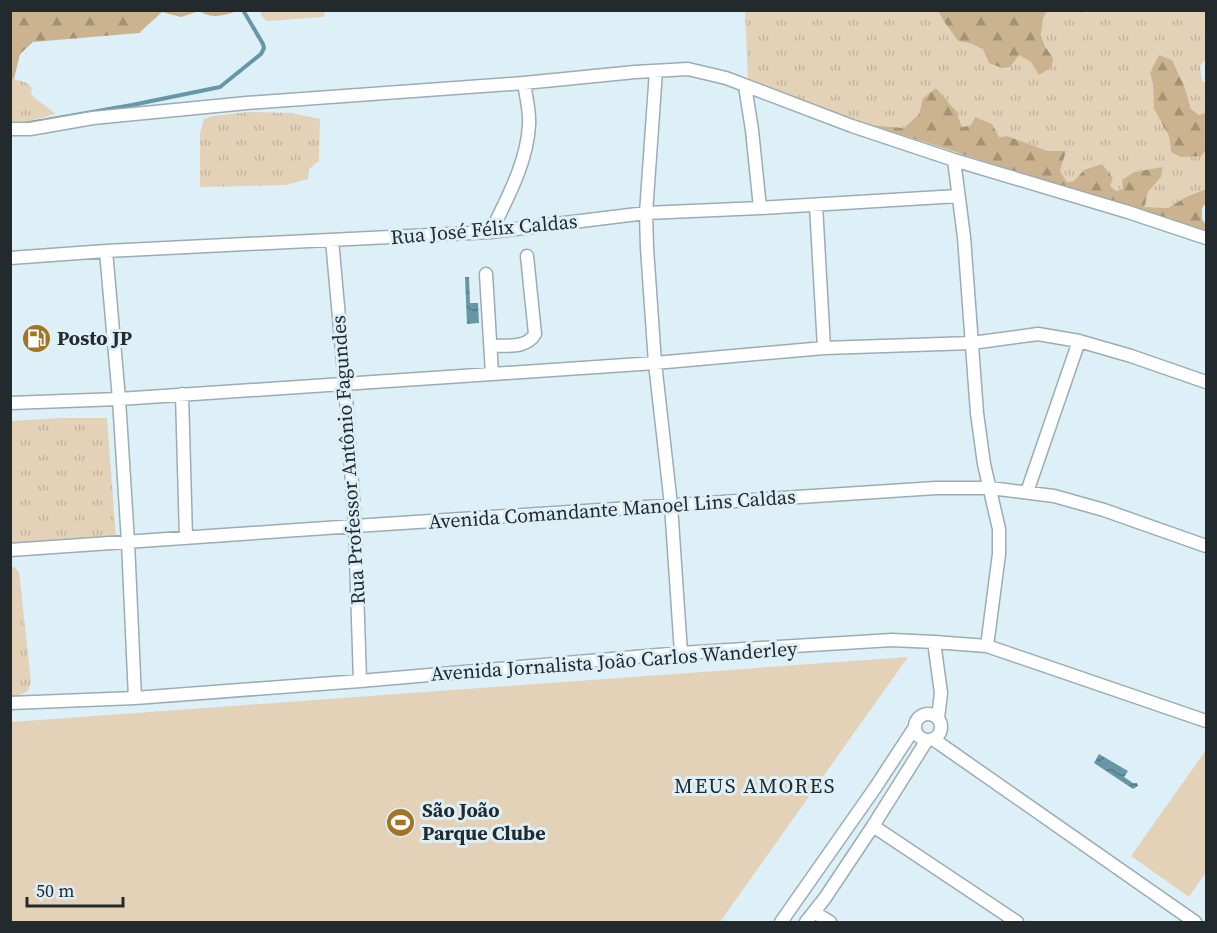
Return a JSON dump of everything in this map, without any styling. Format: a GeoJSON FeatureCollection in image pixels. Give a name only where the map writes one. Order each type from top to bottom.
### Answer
{"type":"FeatureCollection","features":[{"type":"Feature","properties":{"kind":"street"},"geometry":{"type":"LineString","coordinates":[[10,129],[30,129],[93,118],[246,103],[688,69],[712,74],[852,126],[1206,238]]}},
{"type":"Feature","properties":{"kind":"street"},"geometry":{"type":"LineString","coordinates":[[656,70],[646,213],[647,248],[655,363],[671,505],[681,653]]}},
{"type":"Feature","properties":{"kind":"street"},"geometry":{"type":"LineString","coordinates":[[491,232],[517,176],[528,141],[529,108],[524,83]]}},
{"type":"Feature","properties":{"kind":"street"},"geometry":{"type":"LineString","coordinates":[[744,86],[752,130],[760,208]]}},
{"type":"Feature","properties":{"kind":"street"},"geometry":{"type":"LineString","coordinates":[[954,159],[964,237],[978,423],[984,464],[999,529],[999,554],[987,646]]}},
{"type":"Feature","properties":{"kind":"street","name":"Rua José Félix Caldas"},"geometry":{"type":"LineString","coordinates":[[10,258],[106,251],[491,232],[646,213],[958,196]]}},
{"type":"Feature","properties":{"kind":"street"},"geometry":{"type":"LineString","coordinates":[[816,205],[824,348]]}},
{"type":"Feature","properties":{"kind":"street","name":"Rua Professor Antônio Fagundes"},"geometry":{"type":"LineString","coordinates":[[332,240],[355,526],[360,681]]}},
{"type":"Feature","properties":{"kind":"street"},"geometry":{"type":"LineString","coordinates":[[106,251],[119,399],[135,698]]}},
{"type":"Feature","properties":{"kind":"street"},"geometry":{"type":"LineString","coordinates":[[491,346],[523,345],[535,334],[527,256]]}},
{"type":"Feature","properties":{"kind":"street"},"geometry":{"type":"LineString","coordinates":[[486,274],[492,374]]}},
{"type":"Feature","properties":{"kind":"street"},"geometry":{"type":"LineString","coordinates":[[10,403],[119,399],[345,384],[655,363],[824,348],[972,343],[1038,334],[1131,356],[1206,382]]}},
{"type":"Feature","properties":{"kind":"street"},"geometry":{"type":"LineString","coordinates":[[1027,492],[1079,342]]}},
{"type":"Feature","properties":{"kind":"street"},"geometry":{"type":"LineString","coordinates":[[182,394],[186,538]]}},
{"type":"Feature","properties":{"kind":"street","name":"Avenida Comandante Manoel Lins Caldas"},"geometry":{"type":"LineString","coordinates":[[10,550],[936,488],[990,488],[1054,496],[1094,507],[1206,546]]}},
{"type":"Feature","properties":{"kind":"street","name":"Avenida Jornalista João Carlos Wanderley"},"geometry":{"type":"LineString","coordinates":[[10,703],[135,698],[681,653],[892,640],[987,646],[1206,721]]}},
{"type":"Feature","properties":{"kind":"street"},"geometry":{"type":"LineString","coordinates":[[830,922],[810,917],[930,740],[937,737],[942,728],[938,718],[941,693],[934,642]]}},
{"type":"Feature","properties":{"kind":"street"},"geometry":{"type":"LineString","coordinates":[[800,922],[785,917],[915,727],[916,722],[924,714],[938,718]]}},
{"type":"Feature","properties":{"kind":"street"},"geometry":{"type":"LineString","coordinates":[[915,727],[919,736],[930,740],[1195,922]]}},
{"type":"Feature","properties":{"kind":"street"},"geometry":{"type":"LineString","coordinates":[[873,826],[1017,922]]}},
{"type":"Feature","properties":{"kind":"street"},"geometry":{"type":"LineString","coordinates":[[807,887],[825,898]]}},
{"type":"Feature","properties":{"kind":"green space"},"geometry":{"type":"Polygon","coordinates":[[[11,10],[237,11],[218,16],[199,11],[181,17],[162,12],[139,33],[33,42],[20,54],[14,79],[11,78],[11,10]]]}},
{"type":"Feature","properties":{"kind":"green space"},"geometry":{"type":"Polygon","coordinates":[[[1093,10],[1206,11],[1206,59],[1200,66],[1202,81],[1206,83],[1206,113],[1199,115],[1191,109],[1185,88],[1150,73],[1154,109],[1169,136],[1171,152],[1201,156],[1206,150],[1206,189],[1168,208],[1143,207],[1148,192],[1161,177],[1163,168],[1134,172],[1123,189],[1116,191],[1084,170],[1074,181],[1067,182],[1060,171],[1066,151],[1048,151],[1007,136],[999,137],[975,117],[971,125],[962,127],[956,111],[936,88],[923,98],[919,114],[904,128],[871,125],[805,104],[748,80],[745,11],[938,11],[958,41],[983,49],[1019,55],[1031,62],[1053,58],[1041,30],[1047,11],[1087,13],[1093,10]]]}},
{"type":"Feature","properties":{"kind":"green space"},"geometry":{"type":"Polygon","coordinates":[[[261,11],[325,11],[324,17],[267,21],[261,16],[261,11]]]}},
{"type":"Feature","properties":{"kind":"green space"},"geometry":{"type":"Polygon","coordinates":[[[938,11],[1047,11],[1043,19],[1041,35],[1053,58],[1052,67],[1039,75],[1031,62],[1019,55],[1010,67],[1002,68],[989,63],[983,49],[958,41],[938,11]]]}},
{"type":"Feature","properties":{"kind":"green space"},"geometry":{"type":"Polygon","coordinates":[[[1159,55],[1172,60],[1185,88],[1191,109],[1199,115],[1206,113],[1206,150],[1201,156],[1181,157],[1171,152],[1169,136],[1154,109],[1150,73],[1159,55]]]}},
{"type":"Feature","properties":{"kind":"green space"},"geometry":{"type":"Polygon","coordinates":[[[11,78],[27,83],[32,88],[31,94],[55,114],[30,121],[11,122],[11,78]]]}},
{"type":"Feature","properties":{"kind":"green space"},"geometry":{"type":"Polygon","coordinates":[[[936,88],[956,111],[962,127],[971,125],[975,117],[992,124],[999,137],[1007,136],[1048,151],[1066,151],[1060,171],[1067,182],[1074,181],[1084,170],[1102,164],[1113,178],[1110,186],[1116,191],[1123,189],[1122,180],[1134,172],[1163,167],[1161,177],[1148,192],[1144,207],[1168,208],[1206,189],[1206,203],[1202,208],[1202,219],[1206,225],[1206,232],[871,125],[904,128],[919,114],[923,98],[936,88]]]}},
{"type":"Feature","properties":{"kind":"green space"},"geometry":{"type":"Polygon","coordinates":[[[249,112],[292,113],[320,119],[319,161],[309,169],[308,179],[286,185],[200,187],[200,133],[204,119],[249,112]]]}},
{"type":"Feature","properties":{"kind":"green space"},"geometry":{"type":"Polygon","coordinates":[[[107,418],[116,538],[11,544],[11,421],[107,418]]]}},
{"type":"Feature","properties":{"kind":"green space"},"geometry":{"type":"Polygon","coordinates":[[[10,567],[14,567],[19,572],[31,681],[28,691],[13,698],[10,698],[10,567]]]}},
{"type":"Feature","properties":{"kind":"green space","name":"São João Parque Clube"},"geometry":{"type":"Polygon","coordinates":[[[908,657],[720,922],[11,922],[11,722],[908,657]]]}},
{"type":"Feature","properties":{"kind":"green space"},"geometry":{"type":"Polygon","coordinates":[[[1206,750],[1206,872],[1189,897],[1131,856],[1206,750]]]}},
{"type":"Feature","properties":{"kind":"water"},"geometry":{"type":"Polygon","coordinates":[[[465,277],[469,277],[470,303],[478,303],[479,323],[467,324],[465,277]]]}},
{"type":"Feature","properties":{"kind":"water"},"geometry":{"type":"Polygon","coordinates":[[[1099,754],[1128,771],[1124,777],[1137,783],[1138,786],[1133,789],[1094,763],[1099,754]]]}},
{"type":"Feature","properties":{"kind":"waterway"},"geometry":{"type":"LineString","coordinates":[[24,124],[220,87],[261,54],[264,48],[243,10]]}},
{"type":"Feature","properties":{"kind":"place","name":"Posto JP"},"geometry":{"type":"Point","coordinates":[36,338]}},
{"type":"Feature","properties":{"kind":"place","name":"São João Parque Clube"},"geometry":{"type":"Point","coordinates":[401,822]}},
{"type":"Feature","properties":{"kind":"district","name":"MEUS AMORES"},"geometry":{"type":"Point","coordinates":[755,785]}}]}
